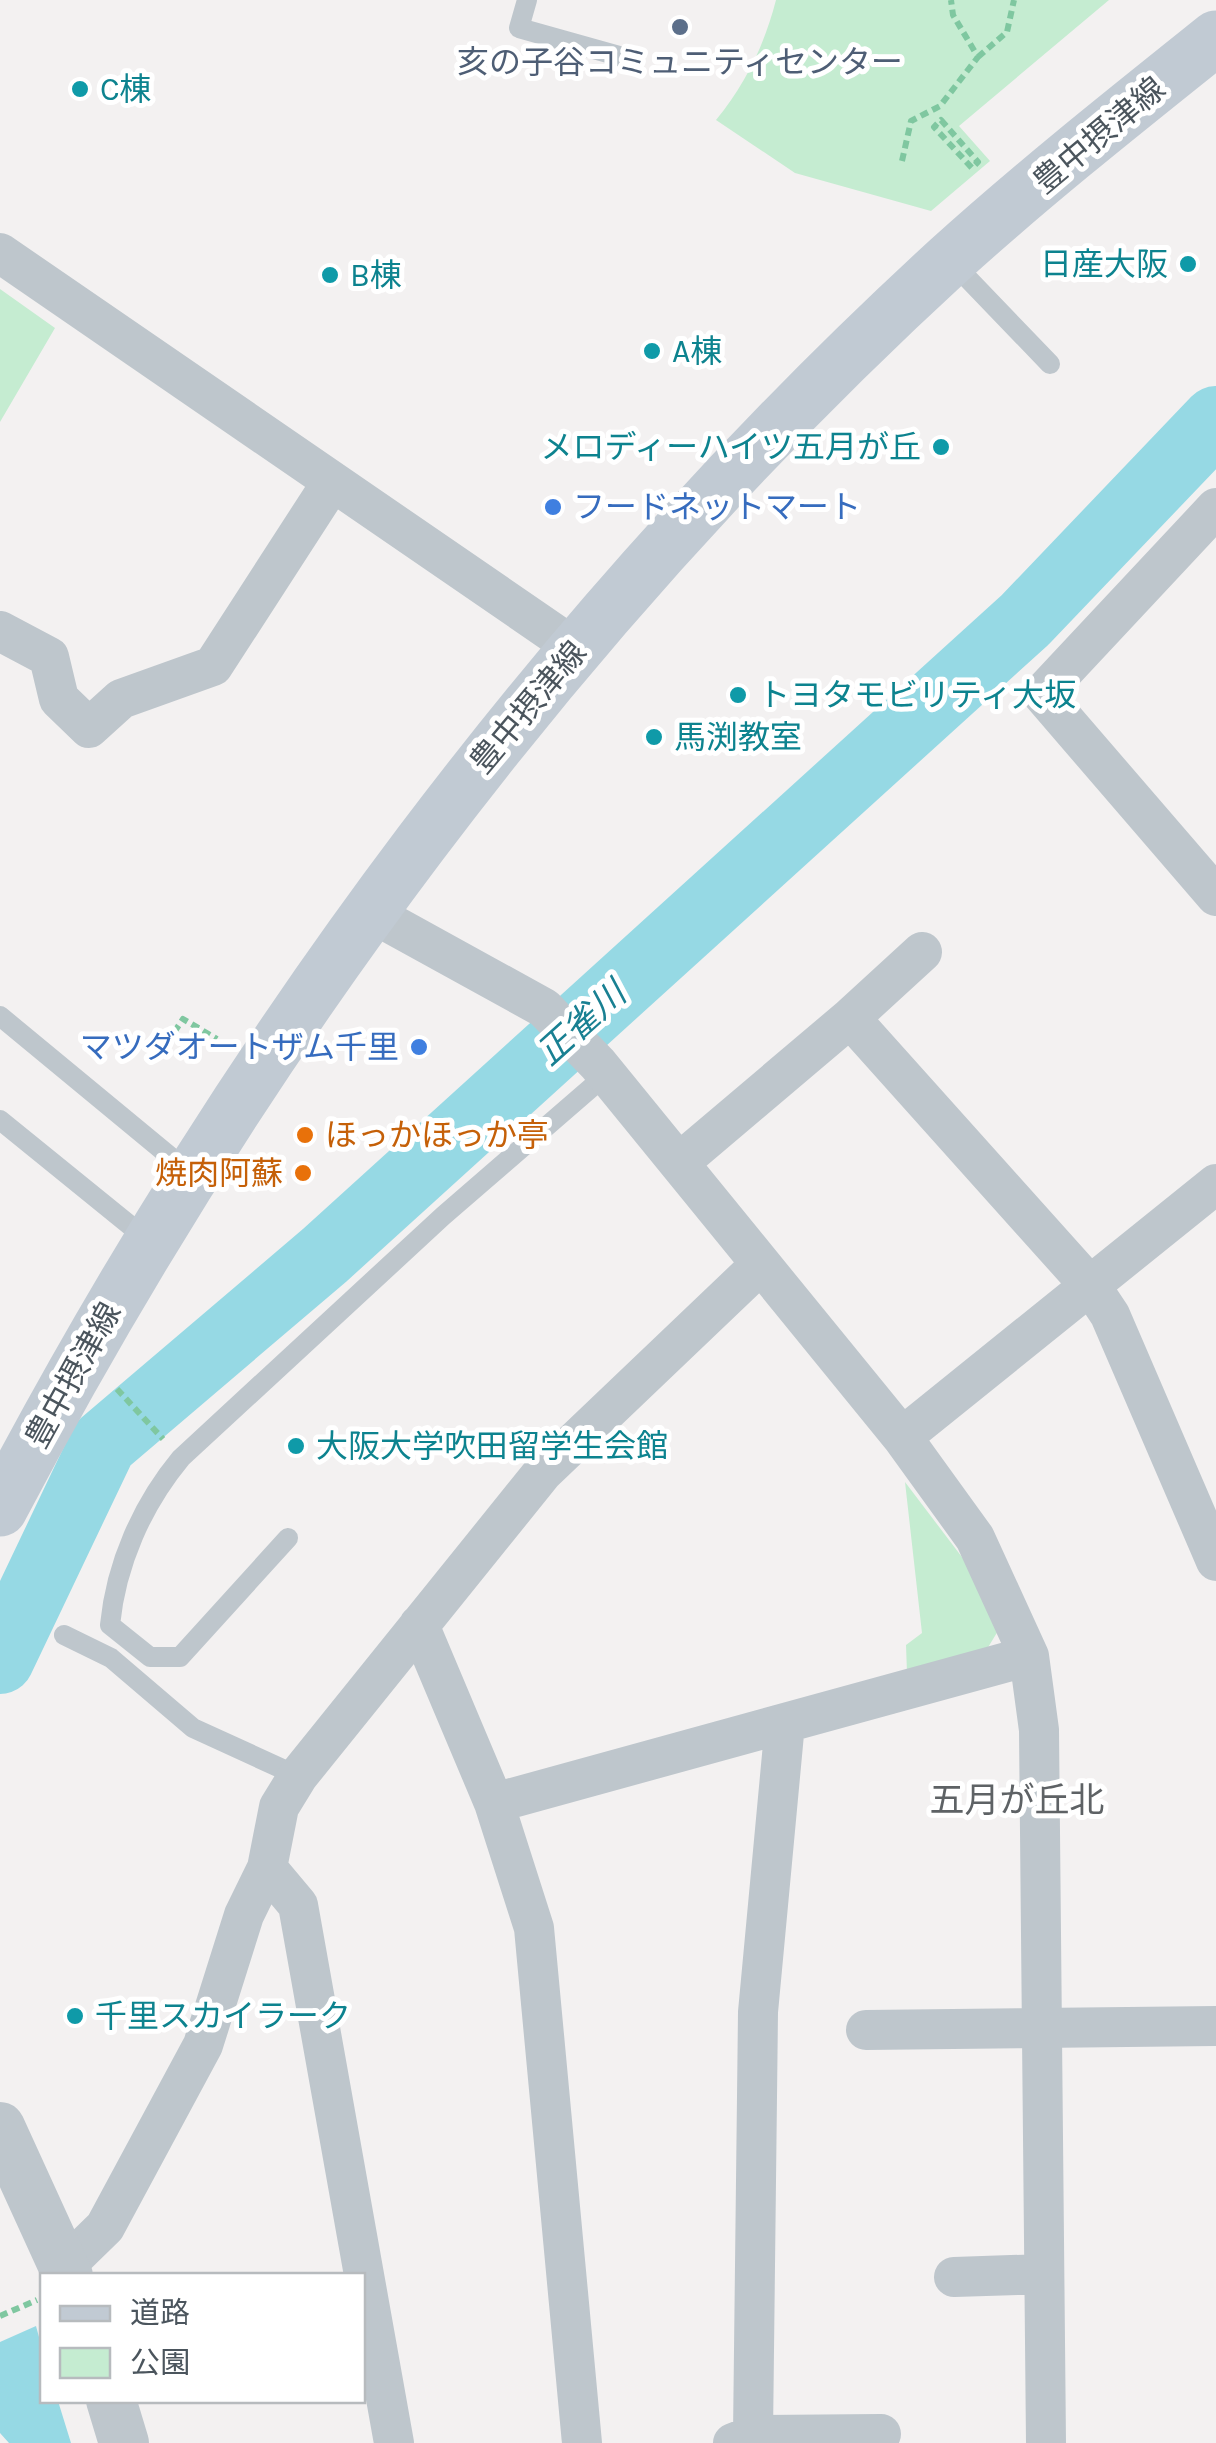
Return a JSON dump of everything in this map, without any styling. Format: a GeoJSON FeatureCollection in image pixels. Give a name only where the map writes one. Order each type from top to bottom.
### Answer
{"type":"FeatureCollection","features":[{"type":"Feature","properties":{"kind":"main road","name":"豊中摂津線"},"geometry":{"type":"LineString","coordinates":[[0,1509],[148,1240],[190,1173],[368,910],[475,769],[575,648],[772,434],[950,259],[1216,38]]}},
{"type":"Feature","properties":{"kind":"street"},"geometry":{"type":"LineString","coordinates":[[0,253],[575,648]]}},
{"type":"Feature","properties":{"kind":"street"},"geometry":{"type":"LineString","coordinates":[[0,632],[49,657],[59,699],[90,728],[121,699],[213,666],[332,482]]}},
{"type":"Feature","properties":{"kind":"street"},"geometry":{"type":"LineString","coordinates":[[1215,511],[1042,694],[1216,896]]}},
{"type":"Feature","properties":{"kind":"street"},"geometry":{"type":"LineString","coordinates":[[368,910],[544,1008],[602,1069],[902,1436],[975,1538],[1028,1656],[1039,1730],[1046,2443]]}},
{"type":"Feature","properties":{"kind":"street"},"geometry":{"type":"LineString","coordinates":[[680,1162],[922,952]]}},
{"type":"Feature","properties":{"kind":"street"},"geometry":{"type":"LineString","coordinates":[[850,1018],[1092,1288],[1110,1316],[1216,1561]]}},
{"type":"Feature","properties":{"kind":"street"},"geometry":{"type":"LineString","coordinates":[[902,1436],[1092,1288],[1216,1184]]}},
{"type":"Feature","properties":{"kind":"street"},"geometry":{"type":"LineString","coordinates":[[64,2273],[105,2227],[204,2046],[244,1915],[266,1868],[280,1807],[298,1776],[543,1472],[760,1265]]}},
{"type":"Feature","properties":{"kind":"street"},"geometry":{"type":"LineString","coordinates":[[419,1625],[494,1803],[534,1928],[582,2443]]}},
{"type":"Feature","properties":{"kind":"street"},"geometry":{"type":"LineString","coordinates":[[494,1803],[1028,1656]]}},
{"type":"Feature","properties":{"kind":"street"},"geometry":{"type":"LineString","coordinates":[[785,1723],[758,2012],[743,2439],[880,2434]]}},
{"type":"Feature","properties":{"kind":"street"},"geometry":{"type":"LineString","coordinates":[[266,1868],[298,1905],[364,2273]]}},
{"type":"Feature","properties":{"kind":"street"},"geometry":{"type":"LineString","coordinates":[[866,2030],[1216,2026]]}},
{"type":"Feature","properties":{"kind":"street"},"geometry":{"type":"LineString","coordinates":[[0,2127],[55,2273]]}},
{"type":"Feature","properties":{"kind":"street"},"geometry":{"type":"LineString","coordinates":[[954,2276],[1044,2274]]}},
{"type":"Feature","properties":{"kind":"street"},"geometry":{"type":"LineString","coordinates":[[365,2280],[394,2443]]}},
{"type":"Feature","properties":{"kind":"street"},"geometry":{"type":"LineString","coordinates":[[111,2403],[124,2443]]}},
{"type":"Feature","properties":{"kind":"lane"},"geometry":{"type":"LineString","coordinates":[[527,0],[519,28],[626,58]]}},
{"type":"Feature","properties":{"kind":"lane"},"geometry":{"type":"LineString","coordinates":[[950,259],[1050,364]]}},
{"type":"Feature","properties":{"kind":"lane"},"geometry":{"type":"LineString","coordinates":[[0,1016],[190,1173]]}},
{"type":"Feature","properties":{"kind":"lane"},"geometry":{"type":"LineString","coordinates":[[288,1538],[180,1657],[150,1657],[110,1625],[113,1592],[151,1494],[181,1458],[602,1069]]}},
{"type":"Feature","properties":{"kind":"lane"},"geometry":{"type":"LineString","coordinates":[[0,1120],[148,1240]]}},
{"type":"Feature","properties":{"kind":"lane"},"geometry":{"type":"LineString","coordinates":[[64,1636],[110,1658],[193,1728],[298,1776]]}},
{"type":"Feature","properties":{"kind":"path"},"geometry":{"type":"LineString","coordinates":[[951,0],[953,16],[978,57]]}},
{"type":"Feature","properties":{"kind":"path"},"geometry":{"type":"LineString","coordinates":[[902,161],[911,121],[940,106],[978,57],[1007,32],[1014,0]]}},
{"type":"Feature","properties":{"kind":"path"},"geometry":{"type":"LineString","coordinates":[[927,113],[937,123]]}},
{"type":"Feature","properties":{"kind":"path"},"geometry":{"type":"LineString","coordinates":[[941,120],[978,162],[972,168],[934,127],[937,123],[941,120]]}},
{"type":"Feature","properties":{"kind":"path"},"geometry":{"type":"LineString","coordinates":[[168,1043],[184,1019],[218,1039]]}},
{"type":"Feature","properties":{"kind":"path"},"geometry":{"type":"LineString","coordinates":[[128,1400],[170,1447]]}},
{"type":"Feature","properties":{"kind":"path"},"geometry":{"type":"LineString","coordinates":[[0,2316],[40,2291]]}},
{"type":"Feature","properties":{"kind":"green space"},"geometry":{"type":"Polygon","coordinates":[[[776,0],[1109,0],[959,126],[990,161],[931,211],[795,173],[716,120],[753,63],[776,0]]]}},
{"type":"Feature","properties":{"kind":"green space"},"geometry":{"type":"Polygon","coordinates":[[[0,289],[55,328],[0,422],[0,289]]]}},
{"type":"Feature","properties":{"kind":"green space"},"geometry":{"type":"Polygon","coordinates":[[[905,1482],[971,1569],[998,1631],[987,1649],[907,1673],[906,1645],[922,1633],[905,1482]]]}},
{"type":"Feature","properties":{"kind":"water"},"geometry":{"type":"Polygon","coordinates":[[[36,2326],[40,2341],[40,2403],[59,2403],[71,2443],[9,2443],[0,2433],[0,2342],[36,2326]]]}},
{"type":"Feature","properties":{"kind":"waterway","name":"正雀川"},"geometry":{"type":"LineString","coordinates":[[0,1660],[103,1444],[325,1255],[1025,620],[1216,420]]}},
{"type":"Feature","properties":{"kind":"place","name":"亥の子谷コミュニティセンター"},"geometry":{"type":"Point","coordinates":[680,27]}},
{"type":"Feature","properties":{"kind":"place","name":"C棟"},"geometry":{"type":"Point","coordinates":[80,89]}},
{"type":"Feature","properties":{"kind":"place","name":"日産大阪"},"geometry":{"type":"Point","coordinates":[1188,264]}},
{"type":"Feature","properties":{"kind":"place","name":"B棟"},"geometry":{"type":"Point","coordinates":[330,275]}},
{"type":"Feature","properties":{"kind":"place","name":"A棟"},"geometry":{"type":"Point","coordinates":[652,351]}},
{"type":"Feature","properties":{"kind":"place","name":"メロディーハイツ五月が丘"},"geometry":{"type":"Point","coordinates":[941,447]}},
{"type":"Feature","properties":{"kind":"place","name":"フードネットマート"},"geometry":{"type":"Point","coordinates":[553,507]}},
{"type":"Feature","properties":{"kind":"place","name":"トヨタモビリティ大坂"},"geometry":{"type":"Point","coordinates":[738,695]}},
{"type":"Feature","properties":{"kind":"place","name":"馬渕教室"},"geometry":{"type":"Point","coordinates":[654,737]}},
{"type":"Feature","properties":{"kind":"place","name":"マツダオートザム千里"},"geometry":{"type":"Point","coordinates":[419,1047]}},
{"type":"Feature","properties":{"kind":"place","name":"ほっかほっか亭"},"geometry":{"type":"Point","coordinates":[305,1135]}},
{"type":"Feature","properties":{"kind":"place","name":"焼肉阿蘇"},"geometry":{"type":"Point","coordinates":[303,1173]}},
{"type":"Feature","properties":{"kind":"place","name":"大阪大学吹田留学生会館"},"geometry":{"type":"Point","coordinates":[296,1446]}},
{"type":"Feature","properties":{"kind":"place","name":"千里スカイラーク"},"geometry":{"type":"Point","coordinates":[75,2016]}},
{"type":"Feature","properties":{"kind":"district","name":"五月が丘北"},"geometry":{"type":"Point","coordinates":[1017,1800]}}]}
